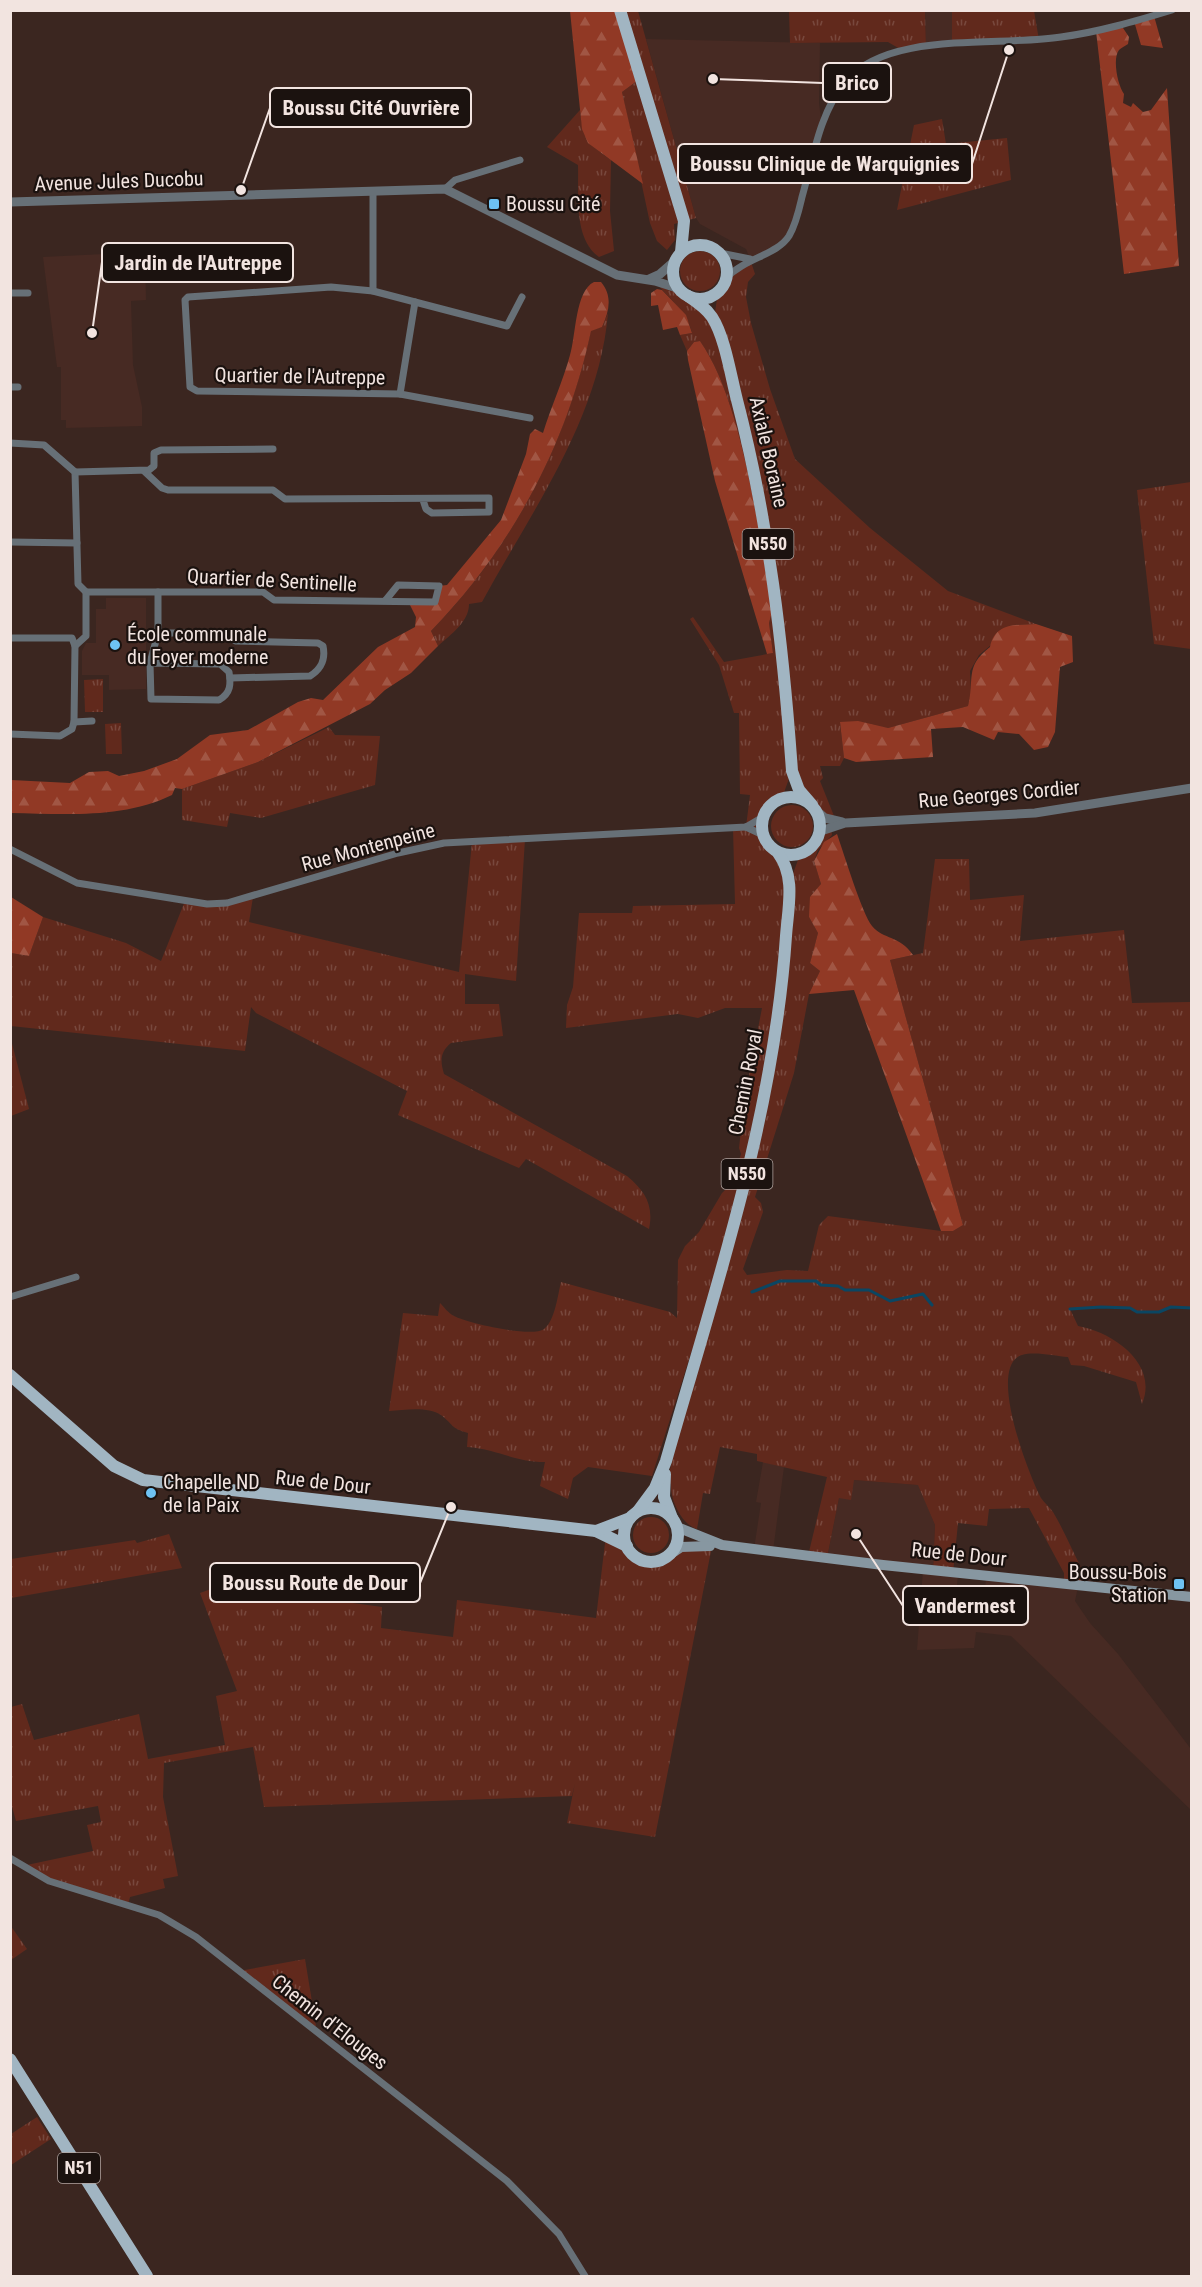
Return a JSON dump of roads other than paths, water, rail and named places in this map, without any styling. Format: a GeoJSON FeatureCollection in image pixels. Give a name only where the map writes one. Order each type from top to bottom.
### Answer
{"type":"FeatureCollection","features":[{"type":"Feature","properties":{"kind":"main road"},"geometry":{"type":"LineString","coordinates":[[620,10],[684,221],[679,256],[673,275],[684,292],[705,298],[719,291],[726,278],[725,261],[720,253],[707,245],[684,221]]}},
{"type":"Feature","properties":{"kind":"main road"},"geometry":{"type":"LineString","coordinates":[[679,256],[689,247],[707,245]]}},
{"type":"Feature","properties":{"kind":"main road","name":"Axiale Boraine"},"geometry":{"type":"LineString","coordinates":[[715,322],[719,291]]}},
{"type":"Feature","properties":{"kind":"main road","name":"Axiale Boraine"},"geometry":{"type":"LineString","coordinates":[[684,292],[703,306],[715,322],[744,427],[766,532],[780,621],[792,771],[799,790],[814,808]]}},
{"type":"Feature","properties":{"kind":"main road","name":"Axiale Boraine"},"geometry":{"type":"LineString","coordinates":[[782,798],[792,771]]}},
{"type":"Feature","properties":{"kind":"main road"},"geometry":{"type":"LineString","coordinates":[[798,797],[814,808],[820,831],[814,845],[803,854],[778,853],[763,835],[763,818],[767,809],[782,798],[798,797]]}},
{"type":"Feature","properties":{"kind":"main road","name":"Chemin Royal"},"geometry":{"type":"LineString","coordinates":[[634,1515],[655,1488],[666,1461],[756,1134],[779,1004],[790,880],[787,866],[778,853]]}},
{"type":"Feature","properties":{"kind":"main road","name":"Chemin Royal"},"geometry":{"type":"LineString","coordinates":[[790,880],[803,854]]}},
{"type":"Feature","properties":{"kind":"main road","name":"Rue de Dour"},"geometry":{"type":"LineString","coordinates":[[10,1375],[114,1466],[143,1480],[174,1486],[596,1531],[627,1546]]}},
{"type":"Feature","properties":{"kind":"main road","name":"Chemin Royal"},"geometry":{"type":"LineString","coordinates":[[666,1461],[664,1497],[675,1523]]}},
{"type":"Feature","properties":{"kind":"main road"},"geometry":{"type":"LineString","coordinates":[[646,1508],[661,1509],[675,1523],[722,1545],[681,1547],[669,1556],[653,1562],[644,1561],[636,1557],[627,1546],[624,1532],[634,1515],[646,1508]]}},
{"type":"Feature","properties":{"kind":"main road","name":"Rue de Dour"},"geometry":{"type":"LineString","coordinates":[[596,1531],[634,1515]]}},
{"type":"Feature","properties":{"kind":"main road"},"geometry":{"type":"LineString","coordinates":[[669,1556],[677,1543],[675,1523]]}},
{"type":"Feature","properties":{"kind":"main road","name":"Rue de Dour"},"geometry":{"type":"LineString","coordinates":[[722,1545],[883,1565],[1191,1597]]}},
{"type":"Feature","properties":{"kind":"main road","name":"N51"},"geometry":{"type":"LineString","coordinates":[[10,2059],[147,2277]]}},
{"type":"Feature","properties":{"kind":"main road","name":"N51"},"geometry":{"type":"LineString","coordinates":[[10,2075],[138,2277]]}},
{"type":"Feature","properties":{"kind":"street"},"geometry":{"type":"LineString","coordinates":[[726,278],[750,259],[774,249],[789,236],[829,110],[844,82],[873,59],[900,49],[1062,37],[1172,10]]}},
{"type":"Feature","properties":{"kind":"street","name":"Avenue Jules Ducobu"},"geometry":{"type":"LineString","coordinates":[[445,189],[455,180],[520,160]]}},
{"type":"Feature","properties":{"kind":"street","name":"Avenue Jules Ducobu"},"geometry":{"type":"LineString","coordinates":[[10,202],[445,189],[604,269],[625,277],[647,280],[684,292]]}},
{"type":"Feature","properties":{"kind":"street"},"geometry":{"type":"LineString","coordinates":[[373,191],[373,291]]}},
{"type":"Feature","properties":{"kind":"street"},"geometry":{"type":"LineString","coordinates":[[720,253],[750,259]]}},
{"type":"Feature","properties":{"kind":"street"},"geometry":{"type":"LineString","coordinates":[[647,280],[660,274],[679,256]]}},
{"type":"Feature","properties":{"kind":"street","name":"Quartier de l'Autreppe"},"geometry":{"type":"LineString","coordinates":[[522,297],[507,326],[373,291],[331,287],[188,297],[185,300],[190,387],[197,391],[400,394],[530,418]]}},
{"type":"Feature","properties":{"kind":"street"},"geometry":{"type":"LineString","coordinates":[[10,293],[28,293]]}},
{"type":"Feature","properties":{"kind":"street","name":"Quartier de l'Autreppe"},"geometry":{"type":"LineString","coordinates":[[400,394],[415,302]]}},
{"type":"Feature","properties":{"kind":"street"},"geometry":{"type":"LineString","coordinates":[[10,443],[44,445],[75,472],[144,471],[152,468],[154,453],[161,450],[273,449]]}},
{"type":"Feature","properties":{"kind":"street"},"geometry":{"type":"LineString","coordinates":[[144,471],[162,488],[168,490],[273,490],[285,499],[489,498],[489,512],[432,513],[426,509],[423,500]]}},
{"type":"Feature","properties":{"kind":"street"},"geometry":{"type":"LineString","coordinates":[[75,472],[78,584],[86,592],[86,636],[75,646]]}},
{"type":"Feature","properties":{"kind":"street"},"geometry":{"type":"LineString","coordinates":[[10,542],[77,543]]}},
{"type":"Feature","properties":{"kind":"street","name":"Quartier de Sentinelle"},"geometry":{"type":"LineString","coordinates":[[86,592],[263,592],[274,600],[435,602],[439,586],[398,585],[385,601]]}},
{"type":"Feature","properties":{"kind":"street"},"geometry":{"type":"LineString","coordinates":[[150,663],[220,664],[226,666],[230,678],[230,689],[227,696],[219,700],[151,699],[150,663],[158,633],[158,592]]}},
{"type":"Feature","properties":{"kind":"street"},"geometry":{"type":"LineString","coordinates":[[158,633],[220,633],[236,641],[318,643],[323,646],[322,665],[310,676],[230,678]]}},
{"type":"Feature","properties":{"kind":"street"},"geometry":{"type":"LineString","coordinates":[[10,638],[72,638],[75,646],[74,722],[68,733],[60,736],[10,734]]}},
{"type":"Feature","properties":{"kind":"street"},"geometry":{"type":"LineString","coordinates":[[74,722],[92,721]]}},
{"type":"Feature","properties":{"kind":"street","name":"Rue Georges Cordier"},"geometry":{"type":"LineString","coordinates":[[820,831],[845,823],[1035,813],[1191,788]]}},
{"type":"Feature","properties":{"kind":"street","name":"Rue Georges Cordier"},"geometry":{"type":"LineString","coordinates":[[814,808],[825,818],[845,823]]}},
{"type":"Feature","properties":{"kind":"street","name":"Rue Montenpeine"},"geometry":{"type":"LineString","coordinates":[[10,849],[77,883],[207,904],[227,903],[444,843],[746,827],[763,818]]}},
{"type":"Feature","properties":{"kind":"street","name":"Rue Montenpeine"},"geometry":{"type":"LineString","coordinates":[[746,827],[763,835]]}},
{"type":"Feature","properties":{"kind":"street"},"geometry":{"type":"LineString","coordinates":[[10,1297],[76,1277]]}},
{"type":"Feature","properties":{"kind":"street","name":"Chemin d'Elouges"},"geometry":{"type":"LineString","coordinates":[[10,1858],[49,1881],[159,1915],[196,1937],[507,2181],[559,2234],[585,2277]]}},
{"type":"Feature","properties":{"kind":"waterway"},"geometry":{"type":"LineString","coordinates":[[752,1292],[780,1281],[816,1281],[821,1285],[838,1286],[845,1290],[869,1290],[890,1301],[923,1294],[932,1305]]}},
{"type":"Feature","properties":{"kind":"waterway"},"geometry":{"type":"LineString","coordinates":[[1070,1309],[1101,1307],[1130,1308],[1137,1312],[1159,1312],[1171,1307],[1192,1308]]}},
{"type":"Feature","properties":{"kind":"place","name":"Boussu Clinique de Warquignies"},"geometry":{"type":"Point","coordinates":[1009,50]}},
{"type":"Feature","properties":{"kind":"place","name":"Brico"},"geometry":{"type":"Point","coordinates":[713,79]}},
{"type":"Feature","properties":{"kind":"place","name":"Boussu Cité Ouvrière"},"geometry":{"type":"Point","coordinates":[241,190]}},
{"type":"Feature","properties":{"kind":"place","name":"Boussu Cité"},"geometry":{"type":"Point","coordinates":[494,204]}},
{"type":"Feature","properties":{"kind":"place","name":"Jardin de l'Autreppe"},"geometry":{"type":"Point","coordinates":[92,333]}},
{"type":"Feature","properties":{"kind":"place","name":"École communale du Foyer moderne"},"geometry":{"type":"Point","coordinates":[115,645]}},
{"type":"Feature","properties":{"kind":"place","name":"Chapelle ND de la Paix"},"geometry":{"type":"Point","coordinates":[151,1493]}},
{"type":"Feature","properties":{"kind":"place","name":"Boussu Route de Dour"},"geometry":{"type":"Point","coordinates":[451,1507]}},
{"type":"Feature","properties":{"kind":"place","name":"Vandermest"},"geometry":{"type":"Point","coordinates":[856,1534]}},
{"type":"Feature","properties":{"kind":"place","name":"Boussu-Bois Station"},"geometry":{"type":"Point","coordinates":[1179,1584]}}]}
